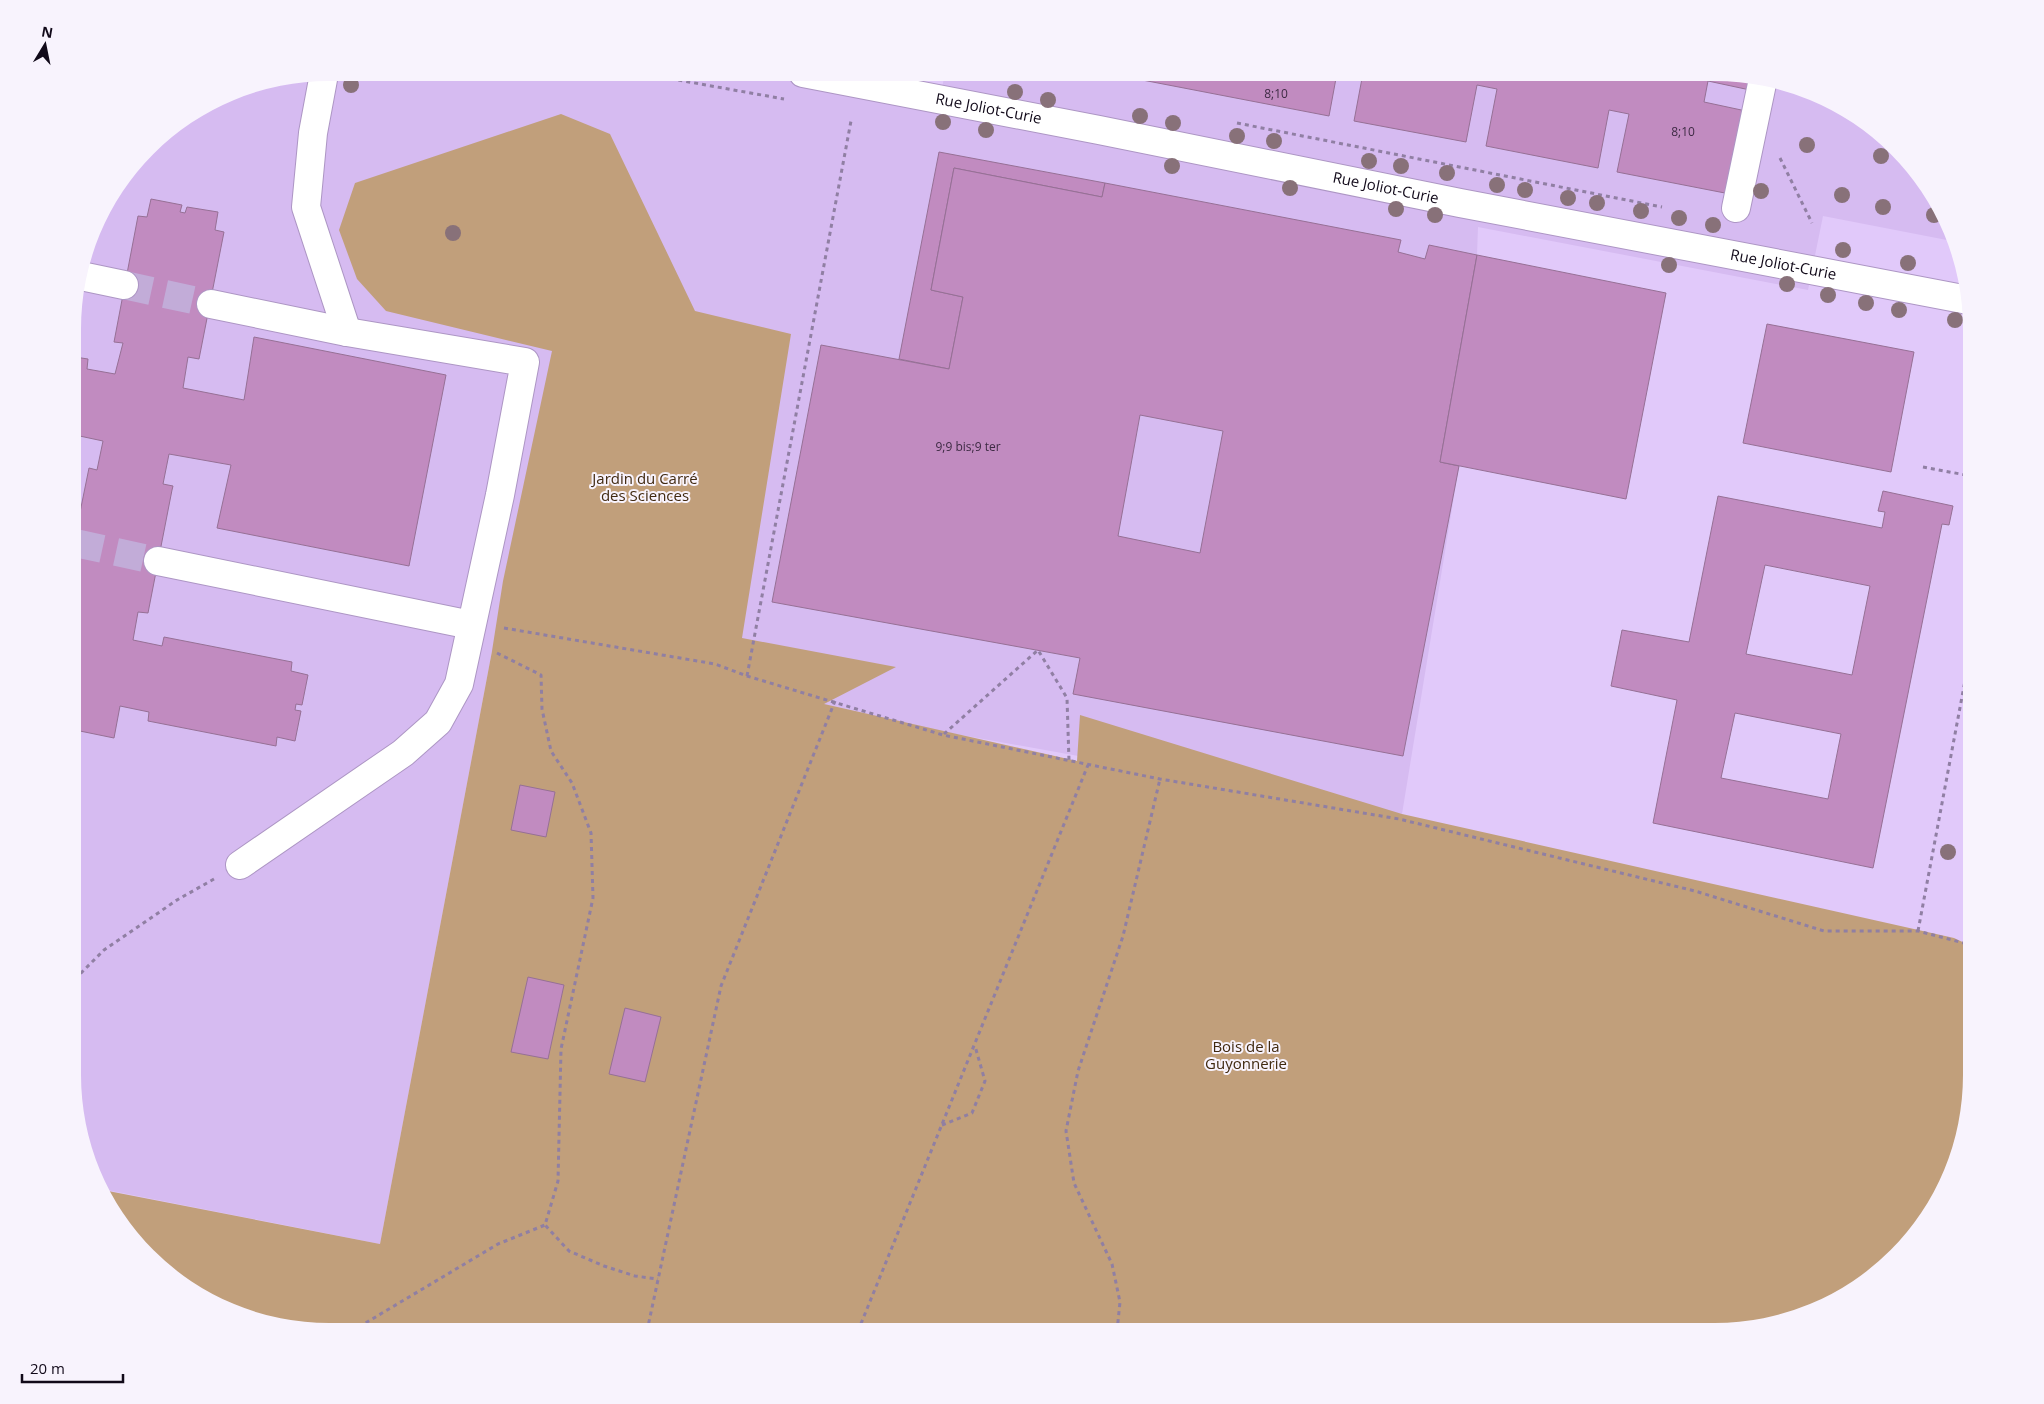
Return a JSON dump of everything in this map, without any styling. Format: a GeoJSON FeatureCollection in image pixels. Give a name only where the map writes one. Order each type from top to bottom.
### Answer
{"type":"FeatureCollection","features":[{"type":"Feature","properties":{"kind":"street"},"geometry":{"type":"LineString","coordinates":[[323,81],[313,133],[306,207],[347,332]]}},
{"type":"Feature","properties":{"kind":"street","name":"Rue Joliot-Curie"},"geometry":{"type":"LineString","coordinates":[[845,81],[1450,201],[1961,299]]}},
{"type":"Feature","properties":{"kind":"street"},"geometry":{"type":"LineString","coordinates":[[1736,208],[1762,86]]}},
{"type":"Feature","properties":{"kind":"street"},"geometry":{"type":"LineString","coordinates":[[87,277],[124,285]]}},
{"type":"Feature","properties":{"kind":"street"},"geometry":{"type":"LineString","coordinates":[[211,304],[347,332],[525,362],[500,495],[459,684],[438,722],[403,753],[240,865]]}},
{"type":"Feature","properties":{"kind":"street"},"geometry":{"type":"LineString","coordinates":[[158,562],[471,625]]}},
{"type":"Feature","properties":{"kind":"path"},"geometry":{"type":"LineString","coordinates":[[747,676],[851,121]]}},
{"type":"Feature","properties":{"kind":"path"},"geometry":{"type":"LineString","coordinates":[[1351,145],[1667,208]]}},
{"type":"Feature","properties":{"kind":"path"},"geometry":{"type":"LineString","coordinates":[[1778,154],[1812,223]]}},
{"type":"Feature","properties":{"kind":"path"},"geometry":{"type":"LineString","coordinates":[[1923,467],[1963,474]]}},
{"type":"Feature","properties":{"kind":"path"},"geometry":{"type":"LineString","coordinates":[[471,625],[502,627],[715,664],[747,676],[943,735],[1088,766],[1399,819],[1695,891],[1824,931],[1918,931],[1963,942]]}},
{"type":"Feature","properties":{"kind":"path"},"geometry":{"type":"LineString","coordinates":[[471,625],[492,651],[542,675],[542,709],[551,751],[572,783],[590,833],[593,898],[561,1048],[558,1181],[545,1225]]}},
{"type":"Feature","properties":{"kind":"path"},"geometry":{"type":"LineString","coordinates":[[943,735],[1038,650],[1067,698],[1069,761]]}},
{"type":"Feature","properties":{"kind":"path"},"geometry":{"type":"LineString","coordinates":[[1918,931],[1963,692]]}},
{"type":"Feature","properties":{"kind":"path"},"geometry":{"type":"LineString","coordinates":[[649,1323],[721,986],[834,701]]}},
{"type":"Feature","properties":{"kind":"path"},"geometry":{"type":"LineString","coordinates":[[861,1323],[1088,766]]}},
{"type":"Feature","properties":{"kind":"path"},"geometry":{"type":"LineString","coordinates":[[1117,1323],[1120,1302],[1112,1264],[1074,1183],[1066,1131],[1078,1070],[1123,936],[1160,779]]}},
{"type":"Feature","properties":{"kind":"path"},"geometry":{"type":"LineString","coordinates":[[81,973],[104,950],[177,900],[240,865]]}},
{"type":"Feature","properties":{"kind":"path"},"geometry":{"type":"LineString","coordinates":[[942,1125],[972,1112],[985,1081],[975,1045]]}},
{"type":"Feature","properties":{"kind":"path"},"geometry":{"type":"LineString","coordinates":[[545,1225],[569,1251],[634,1276],[658,1280]]}},
{"type":"Feature","properties":{"kind":"path"},"geometry":{"type":"LineString","coordinates":[[365,1323],[498,1244],[545,1225]]}},
{"type":"Feature","properties":{"kind":"shaded area"},"geometry":{"type":"Polygon","coordinates":[[[330,81],[851,81],[940,98],[943,81],[1714,81],[1747,83],[1794,94],[1839,115],[1866,133],[1890,154],[1921,192],[1946,240],[1823,216],[1808,290],[1478,227],[1477,255],[1440,462],[1459,466],[1402,814],[492,651],[380,1244],[111,1191],[94,1154],[83,1107],[81,1074],[81,330],[83,297],[94,250],[107,220],[123,192],[154,154],[192,123],[220,107],[250,94],[297,83],[330,81]]]}},
{"type":"Feature","properties":{"kind":"green space","name":"Bois de la Guyonnerie"},"geometry":{"type":"Polygon","coordinates":[[[561,114],[610,134],[695,311],[791,334],[742,638],[896,667],[824,704],[1077,761],[1080,715],[1402,814],[1954,938],[1963,942],[1963,1074],[1961,1107],[1950,1154],[1937,1184],[1921,1212],[1890,1250],[1866,1271],[1839,1289],[1794,1310],[1747,1321],[1714,1323],[330,1323],[297,1321],[250,1310],[220,1297],[192,1281],[166,1261],[143,1238],[123,1212],[111,1192],[380,1244],[492,651],[503,581],[552,351],[386,311],[357,279],[339,230],[355,183],[561,114]]]}},
{"type":"Feature","properties":{"kind":"building"},"geometry":{"type":"Polygon","coordinates":[[[1147,81],[1336,81],[1329,116],[1147,81]]]}},
{"type":"Feature","properties":{"kind":"building"},"geometry":{"type":"Polygon","coordinates":[[[1362,81],[1708,81],[1704,102],[1746,111],[1730,194],[1617,172],[1629,114],[1609,110],[1598,168],[1486,146],[1497,89],[1477,85],[1466,142],[1354,121],[1362,81]]]}},
{"type":"Feature","properties":{"kind":"building"},"geometry":{"type":"Polygon","coordinates":[[[1708,81],[1751,84],[1750,90],[1708,81]]]}},
{"type":"Feature","properties":{"kind":"building"},"geometry":{"type":"Polygon","coordinates":[[[939,152],[1105,183],[1102,197],[954,168],[931,290],[963,297],[949,369],[899,359],[939,152]]]}},
{"type":"Feature","properties":{"kind":"building"},"geometry":{"type":"Polygon","coordinates":[[[954,168],[1102,197],[1105,183],[1401,240],[1398,252],[1425,259],[1429,245],[1477,255],[1440,462],[1459,466],[1403,756],[1073,694],[1080,658],[772,602],[821,345],[949,369],[963,297],[931,290],[954,168]],[[1140,415],[1118,536],[1200,553],[1223,431],[1140,415]]]}},
{"type":"Feature","properties":{"kind":"building"},"geometry":{"type":"Polygon","coordinates":[[[151,199],[182,205],[180,212],[185,213],[187,207],[218,212],[215,230],[224,232],[199,359],[188,357],[183,388],[244,400],[254,337],[446,375],[409,566],[217,528],[231,465],[169,454],[163,484],[173,486],[148,613],[138,612],[133,640],[162,646],[164,637],[292,662],[291,671],[308,675],[302,705],[296,704],[295,710],[301,711],[295,741],[277,737],[276,746],[148,721],[149,712],[120,706],[114,738],[81,731],[81,507],[89,468],[97,470],[103,441],[81,436],[81,358],[88,359],[87,369],[115,374],[123,343],[114,342],[138,216],[147,217],[151,199]]]}},
{"type":"Feature","properties":{"kind":"building"},"geometry":{"type":"Polygon","coordinates":[[[1477,255],[1666,293],[1626,499],[1440,462],[1477,255]]]}},
{"type":"Feature","properties":{"kind":"building"},"geometry":{"type":"Polygon","coordinates":[[[1767,324],[1914,352],[1891,472],[1743,443],[1767,324]]]}},
{"type":"Feature","properties":{"kind":"building"},"geometry":{"type":"Polygon","coordinates":[[[1883,491],[1953,506],[1949,525],[1942,524],[1873,868],[1653,823],[1677,700],[1611,686],[1622,630],[1689,642],[1718,496],[1882,528],[1885,512],[1878,511],[1883,491]],[[1765,565],[1746,654],[1852,675],[1870,586],[1765,565]],[[1735,713],[1721,778],[1828,799],[1841,734],[1735,713]]]}},
{"type":"Feature","properties":{"kind":"building"},"geometry":{"type":"Polygon","coordinates":[[[520,785],[555,792],[546,837],[511,830],[520,785]]]}},
{"type":"Feature","properties":{"kind":"building"},"geometry":{"type":"Polygon","coordinates":[[[528,977],[564,985],[548,1059],[511,1052],[528,977]]]}},
{"type":"Feature","properties":{"kind":"building"},"geometry":{"type":"Polygon","coordinates":[[[625,1008],[661,1017],[645,1082],[609,1074],[625,1008]]]}},
{"type":"Feature","properties":{"kind":"tunnel"},"geometry":{"type":"LineString","coordinates":[[124,285],[211,304]]}},
{"type":"Feature","properties":{"kind":"tunnel"},"geometry":{"type":"LineString","coordinates":[[81,544],[158,561]]}},
{"type":"Feature","properties":{"kind":"park label","name":"Jardin du Carré des Sciences"},"geometry":{"type":"Point","coordinates":[645,488]}}]}
